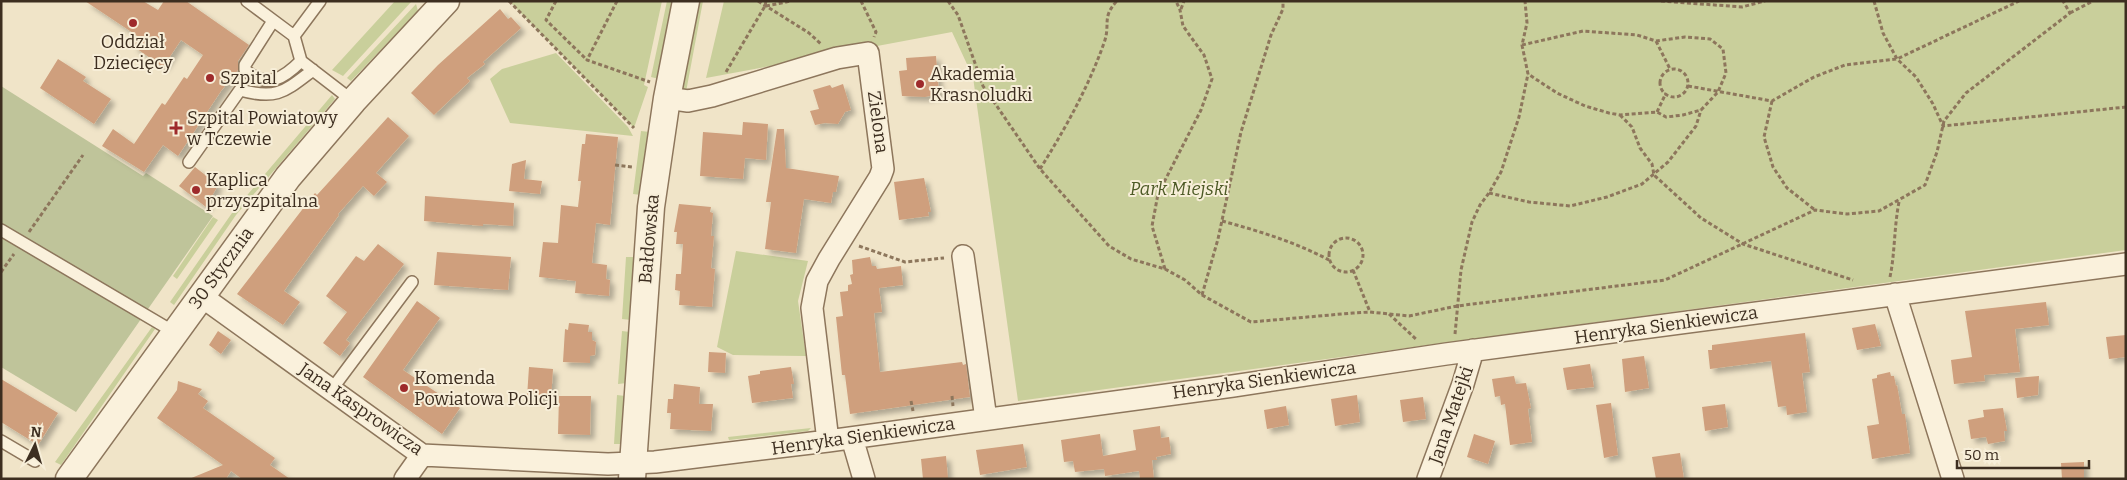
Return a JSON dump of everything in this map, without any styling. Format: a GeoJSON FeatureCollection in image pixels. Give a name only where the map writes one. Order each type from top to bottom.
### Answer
{"type":"FeatureCollection","features":[{"type":"Feature","properties":{"kind":"street","name":"Bałdowska"},"geometry":{"type":"LineString","coordinates":[[633,471],[651,207],[668,92],[686,1]]}},
{"type":"Feature","properties":{"kind":"street","name":"30 Stycznia"},"geometry":{"type":"LineString","coordinates":[[70,479],[174,332],[288,177],[439,3]]}},
{"type":"Feature","properties":{"kind":"street"},"geometry":{"type":"LineString","coordinates":[[668,92],[688,101],[712,96],[837,58],[868,53]]}},
{"type":"Feature","properties":{"kind":"street","name":"Zielona"},"geometry":{"type":"LineString","coordinates":[[828,441],[812,308],[817,282],[883,169],[868,53]]}},
{"type":"Feature","properties":{"kind":"street"},"geometry":{"type":"LineString","coordinates":[[963,256],[986,419]]}},
{"type":"Feature","properties":{"kind":"street","name":"Henryka Sienkiewicza"},"geometry":{"type":"LineString","coordinates":[[633,471],[1464,346],[1892,288],[2126,264]]}},
{"type":"Feature","properties":{"kind":"street"},"geometry":{"type":"LineString","coordinates":[[1892,288],[1953,479]]}},
{"type":"Feature","properties":{"kind":"street","name":"Jana Kasprowicza"},"geometry":{"type":"LineString","coordinates":[[200,296],[422,455],[608,464],[633,471]]}},
{"type":"Feature","properties":{"kind":"street","name":"Jana Matejki"},"geometry":{"type":"LineString","coordinates":[[1428,479],[1463,384],[1464,346]]}},
{"type":"Feature","properties":{"kind":"street"},"geometry":{"type":"LineString","coordinates":[[852,438],[864,479]]}},
{"type":"Feature","properties":{"kind":"street"},"geometry":{"type":"LineString","coordinates":[[405,479],[422,455]]}},
{"type":"Feature","properties":{"kind":"lane"},"geometry":{"type":"LineString","coordinates":[[247,1],[294,36],[301,61],[353,101]]}},
{"type":"Feature","properties":{"kind":"lane"},"geometry":{"type":"LineString","coordinates":[[294,36],[320,1]]}},
{"type":"Feature","properties":{"kind":"lane"},"geometry":{"type":"LineString","coordinates":[[273,21],[245,65],[245,70],[258,79],[266,81],[277,79],[290,72],[301,61]]}},
{"type":"Feature","properties":{"kind":"lane"},"geometry":{"type":"LineString","coordinates":[[190,162],[240,90],[262,94],[282,92],[313,70]]}},
{"type":"Feature","properties":{"kind":"lane"},"geometry":{"type":"LineString","coordinates":[[1,230],[174,332]]}},
{"type":"Feature","properties":{"kind":"lane"},"geometry":{"type":"LineString","coordinates":[[332,390],[412,282]]}},
{"type":"Feature","properties":{"kind":"lane"},"geometry":{"type":"LineString","coordinates":[[1,441],[35,461]]}},
{"type":"Feature","properties":{"kind":"path"},"geometry":{"type":"LineString","coordinates":[[509,1],[634,128]]}},
{"type":"Feature","properties":{"kind":"path"},"geometry":{"type":"LineString","coordinates":[[556,1],[546,20],[587,60],[668,92]]}},
{"type":"Feature","properties":{"kind":"path"},"geometry":{"type":"LineString","coordinates":[[587,60],[617,1]]}},
{"type":"Feature","properties":{"kind":"path"},"geometry":{"type":"LineString","coordinates":[[758,1],[808,33],[837,58]]}},
{"type":"Feature","properties":{"kind":"path"},"geometry":{"type":"LineString","coordinates":[[712,96],[765,6],[766,1]]}},
{"type":"Feature","properties":{"kind":"path"},"geometry":{"type":"LineString","coordinates":[[765,6],[791,1]]}},
{"type":"Feature","properties":{"kind":"path"},"geometry":{"type":"LineString","coordinates":[[861,1],[876,32],[868,53]]}},
{"type":"Feature","properties":{"kind":"path"},"geometry":{"type":"LineString","coordinates":[[948,1],[958,15],[982,86],[1040,169],[1109,246],[1131,259],[1165,269],[1185,280],[1202,295],[1251,322],[1370,312],[1409,316],[1457,306],[1665,280],[1815,210]]}},
{"type":"Feature","properties":{"kind":"path"},"geometry":{"type":"LineString","coordinates":[[1040,169],[1068,123],[1092,76],[1105,40],[1108,11],[1118,1]]}},
{"type":"Feature","properties":{"kind":"path"},"geometry":{"type":"LineString","coordinates":[[1165,269],[1152,226],[1158,194],[1201,110],[1212,79],[1204,55],[1183,26],[1176,1]]}},
{"type":"Feature","properties":{"kind":"path"},"geometry":{"type":"LineString","coordinates":[[1180,10],[1184,1]]}},
{"type":"Feature","properties":{"kind":"path"},"geometry":{"type":"LineString","coordinates":[[1202,295],[1222,222],[1241,132],[1270,35],[1283,9],[1283,1]]}},
{"type":"Feature","properties":{"kind":"path"},"geometry":{"type":"LineString","coordinates":[[1464,346],[1457,306],[1461,270],[1472,222],[1480,205],[1501,172],[1518,117],[1528,74],[1522,45],[1527,23],[1525,1]]}},
{"type":"Feature","properties":{"kind":"path"},"geometry":{"type":"LineString","coordinates":[[1661,1],[1742,6],[1765,1]]}},
{"type":"Feature","properties":{"kind":"path"},"geometry":{"type":"LineString","coordinates":[[1874,1],[1883,33],[1898,59],[1916,77],[1933,104],[1943,126]]}},
{"type":"Feature","properties":{"kind":"path"},"geometry":{"type":"LineString","coordinates":[[1688,86],[1772,101],[1814,77],[1845,65],[1898,59],[2019,1]]}},
{"type":"Feature","properties":{"kind":"path"},"geometry":{"type":"LineString","coordinates":[[2063,1],[2070,13]]}},
{"type":"Feature","properties":{"kind":"path"},"geometry":{"type":"LineString","coordinates":[[1772,101],[1764,137],[1773,167],[1787,188],[1815,210],[1847,214],[1879,211],[1924,185],[1937,152],[1944,121],[1966,93],[2070,13],[2093,1]]}},
{"type":"Feature","properties":{"kind":"path"},"geometry":{"type":"LineString","coordinates":[[1489,193],[1529,202],[1570,206],[1607,197],[1642,184],[1668,162],[1696,126],[1702,110],[1718,92],[1726,73],[1723,50],[1710,39],[1684,38],[1656,41],[1637,35],[1583,31],[1522,45]]}},
{"type":"Feature","properties":{"kind":"path"},"geometry":{"type":"LineString","coordinates":[[1656,41],[1670,70]]}},
{"type":"Feature","properties":{"kind":"path"},"geometry":{"type":"LineString","coordinates":[[1670,70],[1681,71],[1686,75],[1688,86],[1681,95],[1675,96],[1666,93],[1661,86],[1661,79],[1664,73],[1670,70]]}},
{"type":"Feature","properties":{"kind":"path"},"geometry":{"type":"LineString","coordinates":[[1528,74],[1557,93],[1585,106],[1620,115],[1657,112],[1666,117],[1702,110]]}},
{"type":"Feature","properties":{"kind":"path"},"geometry":{"type":"LineString","coordinates":[[1657,112],[1666,93]]}},
{"type":"Feature","properties":{"kind":"path"},"geometry":{"type":"LineString","coordinates":[[1943,126],[2126,107]]}},
{"type":"Feature","properties":{"kind":"path"},"geometry":{"type":"LineString","coordinates":[[1620,115],[1632,127],[1640,148],[1652,164],[1654,175],[1701,218],[1725,231],[1742,244],[1861,282]]}},
{"type":"Feature","properties":{"kind":"path"},"geometry":{"type":"LineString","coordinates":[[1,272],[83,155]]}},
{"type":"Feature","properties":{"kind":"path"},"geometry":{"type":"LineString","coordinates":[[615,165],[632,167]]}},
{"type":"Feature","properties":{"kind":"path"},"geometry":{"type":"LineString","coordinates":[[1892,288],[1894,231],[1899,201]]}},
{"type":"Feature","properties":{"kind":"path"},"geometry":{"type":"LineString","coordinates":[[1222,222],[1257,230],[1307,248],[1329,260],[1336,269],[1347,272],[1353,270],[1361,263],[1363,252],[1353,239],[1343,238],[1333,243],[1330,248],[1329,260]]}},
{"type":"Feature","properties":{"kind":"path"},"geometry":{"type":"LineString","coordinates":[[851,243],[904,262],[963,256]]}},
{"type":"Feature","properties":{"kind":"path"},"geometry":{"type":"LineString","coordinates":[[1353,270],[1370,312]]}},
{"type":"Feature","properties":{"kind":"path"},"geometry":{"type":"LineString","coordinates":[[1388,314],[1423,346]]}},
{"type":"Feature","properties":{"kind":"green space"},"geometry":{"type":"Polygon","coordinates":[[[395,1],[412,1],[343,76],[332,70],[395,1]]]}},
{"type":"Feature","properties":{"kind":"green space"},"geometry":{"type":"Polygon","coordinates":[[[509,1],[662,1],[644,85],[648,87],[634,128],[509,1]]]}},
{"type":"Feature","properties":{"kind":"green space"},"geometry":{"type":"Polygon","coordinates":[[[667,1],[674,1],[659,79],[651,77],[667,1]]]}},
{"type":"Feature","properties":{"kind":"green space"},"geometry":{"type":"Polygon","coordinates":[[[699,1],[703,1],[686,92],[680,90],[699,1]]]}},
{"type":"Feature","properties":{"kind":"green space","name":"Park Miejski"},"geometry":{"type":"Polygon","coordinates":[[[724,1],[2126,1],[2126,250],[1018,401],[973,77],[952,32],[706,78],[724,1]]]}},
{"type":"Feature","properties":{"kind":"green space"},"geometry":{"type":"Polygon","coordinates":[[[416,4],[418,11],[351,81],[347,78],[416,4]]]}},
{"type":"Feature","properties":{"kind":"green space"},"geometry":{"type":"Polygon","coordinates":[[[556,53],[628,127],[633,136],[510,123],[490,79],[502,69],[556,53]]]}},
{"type":"Feature","properties":{"kind":"green space"},"geometry":{"type":"Polygon","coordinates":[[[1,86],[143,176],[146,173],[213,216],[76,412],[1,367],[1,86]]]}},
{"type":"Feature","properties":{"kind":"green space"},"geometry":{"type":"Polygon","coordinates":[[[332,95],[335,99],[236,215],[174,305],[170,302],[232,213],[332,95]]]}},
{"type":"Feature","properties":{"kind":"green space"},"geometry":{"type":"Polygon","coordinates":[[[641,131],[650,132],[641,195],[633,194],[641,131]]]}},
{"type":"Feature","properties":{"kind":"green space"},"geometry":{"type":"Polygon","coordinates":[[[213,217],[218,220],[177,279],[173,276],[213,217]]]}},
{"type":"Feature","properties":{"kind":"green space"},"geometry":{"type":"Polygon","coordinates":[[[736,251],[808,261],[798,301],[806,356],[733,355],[717,347],[736,251]]]}},
{"type":"Feature","properties":{"kind":"green space"},"geometry":{"type":"Polygon","coordinates":[[[626,257],[635,257],[631,320],[622,319],[626,257]]]}},
{"type":"Feature","properties":{"kind":"green space"},"geometry":{"type":"Polygon","coordinates":[[[152,327],[155,329],[61,465],[55,462],[152,327]]]}},
{"type":"Feature","properties":{"kind":"green space"},"geometry":{"type":"Polygon","coordinates":[[[622,331],[630,332],[627,383],[618,384],[622,331]]]}},
{"type":"Feature","properties":{"kind":"green space"},"geometry":{"type":"Polygon","coordinates":[[[617,395],[625,396],[622,444],[614,444],[617,395]]]}},
{"type":"Feature","properties":{"kind":"green space"},"geometry":{"type":"Polygon","coordinates":[[[811,428],[808,431],[729,440],[728,437],[811,428]]]}},
{"type":"Feature","properties":{"kind":"building","name":"Szpital"},"geometry":{"type":"Polygon","coordinates":[[[85,1],[143,1],[158,10],[164,1],[186,1],[249,45],[238,61],[238,70],[221,91],[178,156],[163,145],[144,172],[102,146],[113,129],[134,144],[162,103],[165,105],[184,77],[187,79],[203,55],[181,40],[163,67],[133,46],[139,37],[85,1]]]}},
{"type":"Feature","properties":{"kind":"building"},"geometry":{"type":"Polygon","coordinates":[[[500,9],[508,19],[511,17],[521,28],[483,62],[485,64],[467,78],[470,81],[434,115],[411,93],[438,65],[500,9]]]}},
{"type":"Feature","properties":{"kind":"building","name":"Akademia Krasnoludki"},"geometry":{"type":"Polygon","coordinates":[[[936,56],[939,94],[925,97],[902,96],[899,71],[907,70],[906,58],[936,56]]]}},
{"type":"Feature","properties":{"kind":"building"},"geometry":{"type":"Polygon","coordinates":[[[58,59],[86,77],[83,81],[111,99],[94,124],[40,88],[58,59]]]}},
{"type":"Feature","properties":{"kind":"building"},"geometry":{"type":"Polygon","coordinates":[[[843,84],[851,110],[845,112],[838,124],[825,123],[815,125],[810,111],[819,109],[813,90],[830,85],[832,88],[843,84]]]}},
{"type":"Feature","properties":{"kind":"building"},"geometry":{"type":"Polygon","coordinates":[[[388,117],[409,136],[376,173],[387,182],[374,196],[363,186],[338,214],[284,291],[300,302],[283,325],[237,294],[315,193],[317,195],[388,117]]]}},
{"type":"Feature","properties":{"kind":"building"},"geometry":{"type":"Polygon","coordinates":[[[743,122],[768,124],[766,160],[745,158],[743,179],[700,176],[703,132],[742,135],[743,122]]]}},
{"type":"Feature","properties":{"kind":"building"},"geometry":{"type":"Polygon","coordinates":[[[777,129],[784,129],[786,168],[839,176],[836,192],[833,192],[831,203],[804,199],[796,253],[765,249],[771,202],[766,202],[777,129]]]}},
{"type":"Feature","properties":{"kind":"building"},"geometry":{"type":"Polygon","coordinates":[[[586,134],[618,137],[610,225],[596,223],[592,263],[607,265],[606,279],[610,280],[609,296],[575,293],[576,281],[539,277],[543,242],[558,243],[561,205],[578,207],[581,181],[578,181],[582,144],[585,144],[586,134]]]}},
{"type":"Feature","properties":{"kind":"building"},"geometry":{"type":"Polygon","coordinates":[[[526,160],[524,179],[542,181],[540,194],[509,191],[512,164],[526,160]]]}},
{"type":"Feature","properties":{"kind":"building","name":"Kaplica przyszpitalna"},"geometry":{"type":"Polygon","coordinates":[[[195,167],[218,185],[206,207],[179,186],[195,167]]]}},
{"type":"Feature","properties":{"kind":"building"},"geometry":{"type":"Polygon","coordinates":[[[924,178],[931,212],[928,212],[929,216],[899,220],[894,182],[924,178]]]}},
{"type":"Feature","properties":{"kind":"building"},"geometry":{"type":"Polygon","coordinates":[[[425,196],[514,203],[513,226],[483,224],[483,226],[424,221],[425,196]]]}},
{"type":"Feature","properties":{"kind":"building"},"geometry":{"type":"Polygon","coordinates":[[[679,204],[711,207],[710,212],[713,213],[711,236],[714,236],[711,268],[715,269],[712,307],[679,305],[680,291],[675,290],[676,274],[681,274],[683,244],[676,244],[677,232],[674,232],[679,204]]]}},
{"type":"Feature","properties":{"kind":"building"},"geometry":{"type":"Polygon","coordinates":[[[378,244],[404,264],[346,340],[350,343],[340,356],[323,343],[347,312],[326,296],[356,256],[364,261],[378,244]]]}},
{"type":"Feature","properties":{"kind":"building"},"geometry":{"type":"Polygon","coordinates":[[[437,252],[511,257],[508,290],[434,285],[437,252]]]}},
{"type":"Feature","properties":{"kind":"building"},"geometry":{"type":"Polygon","coordinates":[[[870,257],[872,266],[876,266],[877,269],[901,266],[903,285],[879,288],[882,312],[874,313],[880,372],[962,362],[963,365],[966,364],[970,397],[850,414],[845,375],[842,375],[836,317],[843,316],[840,292],[848,291],[848,285],[852,284],[850,275],[853,274],[852,260],[870,257]]]}},
{"type":"Feature","properties":{"kind":"building","name":"Komenda Powiatowa Policji"},"geometry":{"type":"Polygon","coordinates":[[[417,301],[440,318],[403,370],[460,408],[442,434],[363,377],[417,301]]]}},
{"type":"Feature","properties":{"kind":"building"},"geometry":{"type":"Polygon","coordinates":[[[2046,302],[2049,325],[2015,329],[2020,372],[1984,375],[1985,381],[1954,384],[1951,360],[1972,357],[1965,311],[2046,302]]]}},
{"type":"Feature","properties":{"kind":"building"},"geometry":{"type":"Polygon","coordinates":[[[569,323],[589,325],[588,332],[592,332],[592,340],[596,342],[595,355],[590,356],[590,363],[563,362],[565,329],[568,330],[569,323]]]}},
{"type":"Feature","properties":{"kind":"building"},"geometry":{"type":"Polygon","coordinates":[[[1875,324],[1881,346],[1857,350],[1852,328],[1875,324]]]}},
{"type":"Feature","properties":{"kind":"building"},"geometry":{"type":"Polygon","coordinates":[[[218,331],[231,340],[221,354],[209,345],[218,331]]]}},
{"type":"Feature","properties":{"kind":"building"},"geometry":{"type":"Polygon","coordinates":[[[1805,333],[1810,372],[1802,373],[1807,412],[1787,415],[1786,406],[1778,407],[1771,361],[1710,369],[1708,350],[1712,350],[1712,345],[1805,333]]]}},
{"type":"Feature","properties":{"kind":"building"},"geometry":{"type":"Polygon","coordinates":[[[2126,335],[2126,357],[2109,359],[2106,337],[2126,335]]]}},
{"type":"Feature","properties":{"kind":"building"},"geometry":{"type":"Polygon","coordinates":[[[709,352],[726,353],[725,373],[708,372],[709,352]]]}},
{"type":"Feature","properties":{"kind":"building"},"geometry":{"type":"Polygon","coordinates":[[[1644,356],[1649,388],[1625,392],[1622,359],[1644,356]]]}},
{"type":"Feature","properties":{"kind":"building"},"geometry":{"type":"Polygon","coordinates":[[[1590,364],[1594,387],[1567,390],[1563,368],[1590,364]]]}},
{"type":"Feature","properties":{"kind":"building"},"geometry":{"type":"Polygon","coordinates":[[[529,367],[553,369],[551,399],[527,397],[529,367]]]}},
{"type":"Feature","properties":{"kind":"building"},"geometry":{"type":"Polygon","coordinates":[[[791,367],[794,384],[791,384],[793,398],[752,403],[748,376],[760,374],[760,371],[791,367]]]}},
{"type":"Feature","properties":{"kind":"building"},"geometry":{"type":"Polygon","coordinates":[[[1890,372],[1891,376],[1894,376],[1897,385],[1902,414],[1905,414],[1910,453],[1872,459],[1867,426],[1879,424],[1872,379],[1877,378],[1877,375],[1890,372]]]}},
{"type":"Feature","properties":{"kind":"building"},"geometry":{"type":"Polygon","coordinates":[[[1514,376],[1516,384],[1526,383],[1531,408],[1528,409],[1532,442],[1510,445],[1505,404],[1501,405],[1500,396],[1495,397],[1492,379],[1514,376]]]}},
{"type":"Feature","properties":{"kind":"building"},"geometry":{"type":"Polygon","coordinates":[[[2039,376],[2038,395],[2017,398],[2015,378],[2039,376]]]}},
{"type":"Feature","properties":{"kind":"building"},"geometry":{"type":"Polygon","coordinates":[[[1,379],[58,413],[38,445],[1,422],[1,379]]]}},
{"type":"Feature","properties":{"kind":"building"},"geometry":{"type":"Polygon","coordinates":[[[178,381],[202,389],[198,394],[208,401],[203,408],[275,458],[270,465],[290,479],[242,479],[231,471],[226,479],[189,479],[223,465],[157,418],[177,390],[178,381]]]}},
{"type":"Feature","properties":{"kind":"building"},"geometry":{"type":"Polygon","coordinates":[[[674,384],[700,387],[699,404],[713,404],[711,431],[670,429],[671,413],[667,413],[668,399],[673,399],[674,384]]]}},
{"type":"Feature","properties":{"kind":"building"},"geometry":{"type":"Polygon","coordinates":[[[1357,395],[1360,422],[1335,426],[1331,399],[1357,395]]]}},
{"type":"Feature","properties":{"kind":"building"},"geometry":{"type":"Polygon","coordinates":[[[559,396],[591,396],[590,435],[558,434],[559,396]]]}},
{"type":"Feature","properties":{"kind":"building"},"geometry":{"type":"Polygon","coordinates":[[[1423,397],[1426,419],[1403,422],[1400,400],[1423,397]]]}},
{"type":"Feature","properties":{"kind":"building"},"geometry":{"type":"Polygon","coordinates":[[[1611,403],[1618,455],[1604,458],[1596,405],[1611,403]]]}},
{"type":"Feature","properties":{"kind":"building"},"geometry":{"type":"Polygon","coordinates":[[[1725,404],[1728,427],[1705,431],[1702,407],[1725,404]]]}},
{"type":"Feature","properties":{"kind":"building"},"geometry":{"type":"Polygon","coordinates":[[[1286,406],[1289,425],[1267,429],[1264,410],[1286,406]]]}},
{"type":"Feature","properties":{"kind":"building"},"geometry":{"type":"Polygon","coordinates":[[[2003,408],[2007,431],[2004,431],[2005,441],[1988,444],[1986,437],[1971,439],[1968,420],[1984,417],[1983,410],[2003,408]]]}},
{"type":"Feature","properties":{"kind":"building"},"geometry":{"type":"Polygon","coordinates":[[[1160,426],[1161,438],[1169,437],[1171,454],[1156,457],[1157,460],[1152,460],[1154,479],[1140,479],[1139,471],[1105,476],[1104,469],[1075,472],[1073,461],[1064,462],[1061,440],[1100,434],[1103,456],[1136,450],[1133,430],[1160,426]]]}},
{"type":"Feature","properties":{"kind":"building"},"geometry":{"type":"Polygon","coordinates":[[[1474,434],[1495,441],[1488,464],[1467,457],[1474,434]]]}},
{"type":"Feature","properties":{"kind":"building"},"geometry":{"type":"Polygon","coordinates":[[[1023,444],[1027,467],[980,475],[976,450],[1023,444]]]}},
{"type":"Feature","properties":{"kind":"building"},"geometry":{"type":"Polygon","coordinates":[[[1680,453],[1684,479],[1656,479],[1652,457],[1680,453]]]}},
{"type":"Feature","properties":{"kind":"building"},"geometry":{"type":"Polygon","coordinates":[[[946,456],[948,478],[923,479],[921,459],[946,456]]]}},
{"type":"Feature","properties":{"kind":"building"},"geometry":{"type":"Polygon","coordinates":[[[2084,462],[2084,479],[2062,479],[2061,463],[2084,462]]]}},
{"type":"Feature","properties":{"kind":"place","name":"Oddział Dziecięcy"},"geometry":{"type":"Point","coordinates":[133,23]}},
{"type":"Feature","properties":{"kind":"place","name":"Szpital"},"geometry":{"type":"Point","coordinates":[210,78]}},
{"type":"Feature","properties":{"kind":"place","name":"Akademia Krasnoludki"},"geometry":{"type":"Point","coordinates":[920,84]}},
{"type":"Feature","properties":{"kind":"place","name":"Szpital Powiatowy w Tczewie"},"geometry":{"type":"Point","coordinates":[176,128]}},
{"type":"Feature","properties":{"kind":"place","name":"Kaplica przyszpitalna"},"geometry":{"type":"Point","coordinates":[196,190]}},
{"type":"Feature","properties":{"kind":"place","name":"Komenda Powiatowa Policji"},"geometry":{"type":"Point","coordinates":[404,388]}}]}
